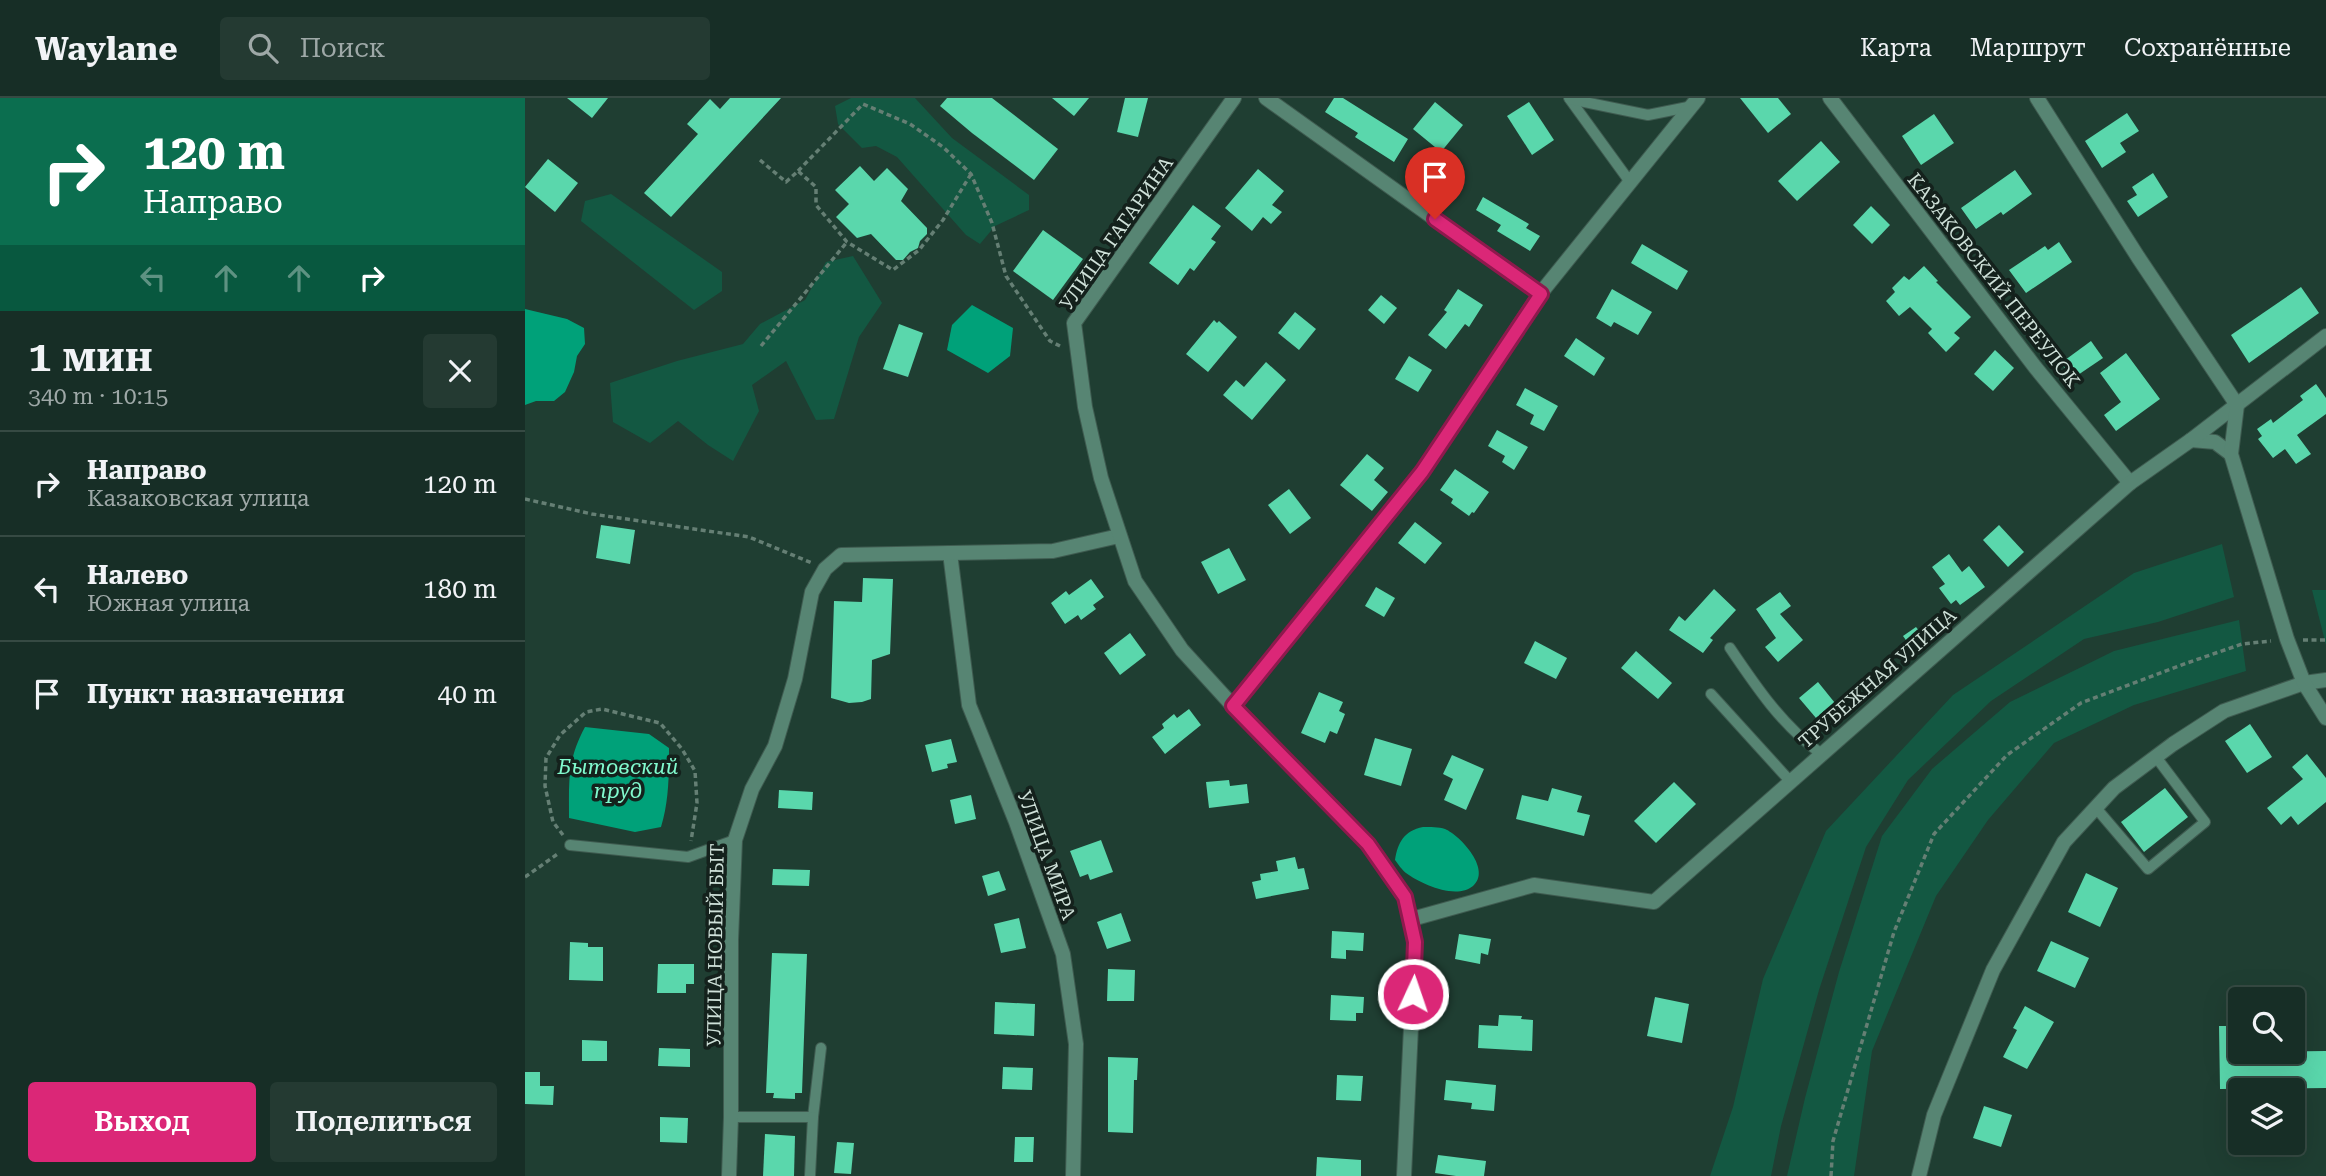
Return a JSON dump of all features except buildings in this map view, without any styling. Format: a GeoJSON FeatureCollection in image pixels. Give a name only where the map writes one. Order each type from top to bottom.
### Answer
{"type":"FeatureCollection","features":[{"type":"Feature","properties":{"kind":"street","name":"УЛИЦА ГАГАРИНА"},"geometry":{"type":"LineString","coordinates":[[1234,98],[1074,323],[1085,407],[1101,478],[1135,581],[1182,650],[1368,844],[1405,897],[1415,942],[1404,1176]]}},
{"type":"Feature","properties":{"kind":"street"},"geometry":{"type":"LineString","coordinates":[[1266,98],[1541,294]]}},
{"type":"Feature","properties":{"kind":"street","name":"КАЗАКОВСКИЙ ПЕРЕУЛОК"},"geometry":{"type":"LineString","coordinates":[[1829,98],[2035,367],[2130,483]]}},
{"type":"Feature","properties":{"kind":"street"},"geometry":{"type":"LineString","coordinates":[[2037,98],[2138,257],[2237,405],[2231,454],[2287,639],[2304,683],[2326,718]]}},
{"type":"Feature","properties":{"kind":"street"},"geometry":{"type":"LineString","coordinates":[[1233,706],[1422,472],[1541,294],[1693,103]]}},
{"type":"Feature","properties":{"kind":"street","name":"ТРУБЕЖНАЯ УЛИЦА"},"geometry":{"type":"LineString","coordinates":[[1412,919],[1534,885],[1654,902],[2130,483],[2191,440],[2326,336]]}},
{"type":"Feature","properties":{"kind":"street"},"geometry":{"type":"LineString","coordinates":[[2191,440],[2214,442],[2231,454]]}},
{"type":"Feature","properties":{"kind":"street"},"geometry":{"type":"LineString","coordinates":[[825,569],[841,555],[1053,551],[1119,536]]}},
{"type":"Feature","properties":{"kind":"street","name":"УЛИЦА МИРА"},"geometry":{"type":"LineString","coordinates":[[950,553],[969,705],[1016,822],[1063,954],[1076,1044],[1073,1176]]}},
{"type":"Feature","properties":{"kind":"street","name":"УЛИЦА НОВЫЙ БЫТ"},"geometry":{"type":"LineString","coordinates":[[729,1176],[734,841],[752,789],[775,746],[795,679],[812,592],[825,569]]}},
{"type":"Feature","properties":{"kind":"street"},"geometry":{"type":"LineString","coordinates":[[1919,1176],[1934,1115],[1993,970],[2064,842],[2114,788],[2224,711],[2304,683],[2326,680]]}},
{"type":"Feature","properties":{"kind":"lane"},"geometry":{"type":"LineString","coordinates":[[1570,98],[1647,114],[1693,103]]}},
{"type":"Feature","properties":{"kind":"lane"},"geometry":{"type":"LineString","coordinates":[[1570,98],[1630,182]]}},
{"type":"Feature","properties":{"kind":"lane"},"geometry":{"type":"LineString","coordinates":[[1730,648],[1770,706],[1803,740],[1821,753]]}},
{"type":"Feature","properties":{"kind":"lane"},"geometry":{"type":"LineString","coordinates":[[1711,694],[1790,780]]}},
{"type":"Feature","properties":{"kind":"lane"},"geometry":{"type":"LineString","coordinates":[[2096,808],[2148,869],[2206,822],[2156,757]]}},
{"type":"Feature","properties":{"kind":"lane"},"geometry":{"type":"LineString","coordinates":[[570,845],[688,857],[734,841]]}},
{"type":"Feature","properties":{"kind":"lane"},"geometry":{"type":"LineString","coordinates":[[810,1176],[821,1048]]}},
{"type":"Feature","properties":{"kind":"lane"},"geometry":{"type":"LineString","coordinates":[[731,1117],[813,1117]]}},
{"type":"Feature","properties":{"kind":"path"},"geometry":{"type":"LineString","coordinates":[[759,160],[786,182],[863,104],[910,124],[943,147],[971,174],[992,223],[1006,276],[1050,341],[1078,354]]}},
{"type":"Feature","properties":{"kind":"path"},"geometry":{"type":"LineString","coordinates":[[798,171],[816,187],[817,205],[847,242],[894,270],[919,250],[943,220],[971,174]]}},
{"type":"Feature","properties":{"kind":"path"},"geometry":{"type":"LineString","coordinates":[[761,346],[847,242]]}},
{"type":"Feature","properties":{"kind":"path"},"geometry":{"type":"LineString","coordinates":[[525,499],[592,514],[749,537],[825,569]]}},
{"type":"Feature","properties":{"kind":"path"},"geometry":{"type":"LineString","coordinates":[[1831,1176],[1833,1141],[1894,932],[1934,834],[2007,755],[2081,703],[2242,644],[2287,639],[2326,640]]}},
{"type":"Feature","properties":{"kind":"path"},"geometry":{"type":"LineString","coordinates":[[525,877],[570,845],[553,822],[545,786],[546,758],[559,735],[586,712],[602,709],[660,723],[682,749],[695,771],[697,803],[688,857]]}},
{"type":"Feature","properties":{"kind":"shaded area"},"geometry":{"type":"Polygon","coordinates":[[[851,98],[915,98],[952,138],[1029,195],[1029,210],[995,226],[980,244],[966,235],[897,157],[876,146],[862,148],[838,124],[835,106],[851,98]]]}},
{"type":"Feature","properties":{"kind":"shaded area"},"geometry":{"type":"Polygon","coordinates":[[[611,194],[722,272],[722,291],[694,310],[581,221],[585,201],[611,194]]]}},
{"type":"Feature","properties":{"kind":"shaded area"},"geometry":{"type":"Polygon","coordinates":[[[853,256],[882,303],[859,337],[834,419],[816,420],[786,361],[752,385],[759,411],[733,461],[678,421],[650,443],[613,422],[610,383],[677,361],[743,344],[760,324],[805,300],[826,262],[853,256]]]}},
{"type":"Feature","properties":{"kind":"shaded area"},"geometry":{"type":"Polygon","coordinates":[[[2222,544],[2234,597],[2158,622],[2084,639],[1991,701],[1908,780],[1866,847],[1819,990],[1781,1126],[1771,1176],[1710,1176],[1733,1107],[1763,979],[1826,831],[1953,695],[2134,573],[2222,544]]]}},
{"type":"Feature","properties":{"kind":"shaded area"},"geometry":{"type":"Polygon","coordinates":[[[2312,590],[2326,590],[2326,645],[2325,641],[2312,590]]]}},
{"type":"Feature","properties":{"kind":"shaded area"},"geometry":{"type":"Polygon","coordinates":[[[2239,620],[2246,671],[2134,705],[2054,743],[1988,820],[1936,896],[1872,1051],[1854,1176],[1787,1176],[1839,972],[1882,836],[1932,769],[2010,702],[2114,651],[2239,620]]]}},
{"type":"Feature","properties":{"kind":"water"},"geometry":{"type":"Polygon","coordinates":[[[972,305],[1013,328],[1010,356],[988,373],[947,350],[952,325],[972,305]]]}},
{"type":"Feature","properties":{"kind":"water"},"geometry":{"type":"Polygon","coordinates":[[[525,309],[567,319],[584,328],[585,344],[577,356],[574,372],[565,392],[554,401],[536,401],[525,405],[525,309]]]}},
{"type":"Feature","properties":{"kind":"water","name":"Бытовский пруд"},"geometry":{"type":"Polygon","coordinates":[[[585,727],[649,734],[669,748],[667,798],[661,827],[635,832],[569,818],[572,761],[585,727]]]}},
{"type":"Feature","properties":{"kind":"water"},"geometry":{"type":"Polygon","coordinates":[[[1423,827],[1445,829],[1466,846],[1479,871],[1473,886],[1457,891],[1439,889],[1420,882],[1402,869],[1395,860],[1400,843],[1411,831],[1423,827]]]}},
{"type":"Feature","properties":{"kind":"route"},"geometry":{"type":"LineString","coordinates":[[1413,994],[1415,942],[1405,897],[1368,844],[1233,706],[1422,472],[1541,294],[1435,219]]}}]}
